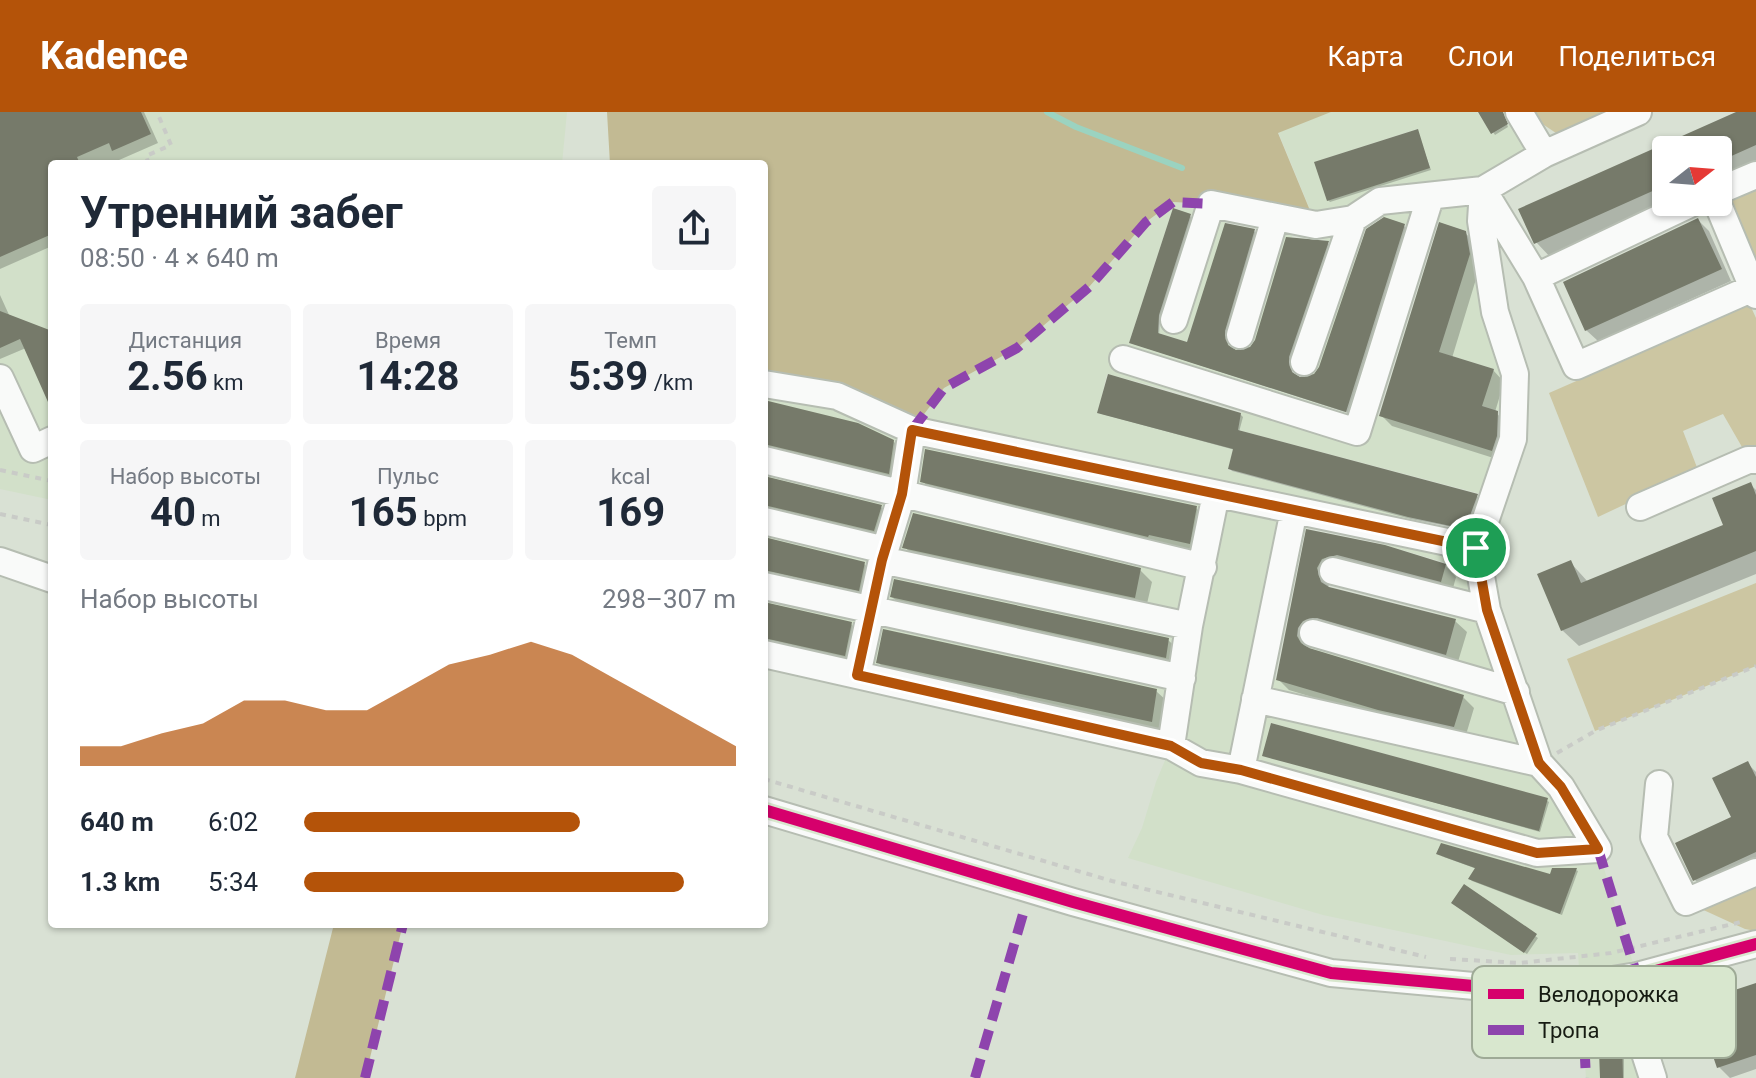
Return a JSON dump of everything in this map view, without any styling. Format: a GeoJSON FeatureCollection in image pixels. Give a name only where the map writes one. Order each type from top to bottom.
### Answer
{"type":"FeatureCollection","features":[{"type":"Feature","properties":{"kind":"street"},"geometry":{"type":"LineString","coordinates":[[1519,112],[1544,154]]}},
{"type":"Feature","properties":{"kind":"street"},"geometry":{"type":"LineString","coordinates":[[1174,320],[1211,204],[1316,225],[1353,219],[1380,201],[1483,190],[1544,154],[1638,112]]}},
{"type":"Feature","properties":{"kind":"street"},"geometry":{"type":"LineString","coordinates":[[1732,185],[1756,175]]}},
{"type":"Feature","properties":{"kind":"street"},"geometry":{"type":"LineString","coordinates":[[1483,190],[1536,277],[1576,366],[1755,292],[1723,216]]}},
{"type":"Feature","properties":{"kind":"street"},"geometry":{"type":"LineString","coordinates":[[768,655],[1171,746],[1201,763],[1241,770],[1537,853],[1598,849],[1561,787],[1539,763],[1487,610],[1476,548],[1513,439],[1515,374],[1495,312],[1481,221],[1483,190]]}},
{"type":"Feature","properties":{"kind":"street"},"geometry":{"type":"LineString","coordinates":[[1123,359],[1357,432],[1430,198]]}},
{"type":"Feature","properties":{"kind":"street"},"geometry":{"type":"LineString","coordinates":[[1536,277],[1665,216]]}},
{"type":"Feature","properties":{"kind":"street"},"geometry":{"type":"LineString","coordinates":[[1240,335],[1275,218]]}},
{"type":"Feature","properties":{"kind":"street"},"geometry":{"type":"LineString","coordinates":[[1304,362],[1353,219]]}},
{"type":"Feature","properties":{"kind":"street"},"geometry":{"type":"LineString","coordinates":[[0,378],[33,449],[48,442]]}},
{"type":"Feature","properties":{"kind":"street"},"geometry":{"type":"LineString","coordinates":[[768,385],[837,396],[912,430],[1476,548]]}},
{"type":"Feature","properties":{"kind":"street"},"geometry":{"type":"LineString","coordinates":[[857,675],[869,610],[902,494],[912,430]]}},
{"type":"Feature","properties":{"kind":"street"},"geometry":{"type":"LineString","coordinates":[[1640,507],[1748,460],[1756,460]]}},
{"type":"Feature","properties":{"kind":"street"},"geometry":{"type":"LineString","coordinates":[[768,461],[1203,567]]}},
{"type":"Feature","properties":{"kind":"street"},"geometry":{"type":"LineString","coordinates":[[1171,746],[1189,626],[1216,494]]}},
{"type":"Feature","properties":{"kind":"street"},"geometry":{"type":"LineString","coordinates":[[1241,770],[1294,510]]}},
{"type":"Feature","properties":{"kind":"street"},"geometry":{"type":"LineString","coordinates":[[768,522],[883,555],[1189,626]]}},
{"type":"Feature","properties":{"kind":"street"},"geometry":{"type":"LineString","coordinates":[[0,561],[48,578]]}},
{"type":"Feature","properties":{"kind":"street"},"geometry":{"type":"LineString","coordinates":[[1333,571],[1487,610]]}},
{"type":"Feature","properties":{"kind":"street"},"geometry":{"type":"LineString","coordinates":[[768,587],[1182,678]]}},
{"type":"Feature","properties":{"kind":"street"},"geometry":{"type":"LineString","coordinates":[[1313,633],[1516,692]]}},
{"type":"Feature","properties":{"kind":"street"},"geometry":{"type":"LineString","coordinates":[[1255,699],[1539,763]]}},
{"type":"Feature","properties":{"kind":"street"},"geometry":{"type":"LineString","coordinates":[[1659,784],[1654,837],[1686,902],[1756,872]]}},
{"type":"Feature","properties":{"kind":"street"},"geometry":{"type":"LineString","coordinates":[[768,811],[1073,902],[1331,973],[1472,986]]}},
{"type":"Feature","properties":{"kind":"street"},"geometry":{"type":"LineString","coordinates":[[1663,966],[1749,933]]}},
{"type":"Feature","properties":{"kind":"street"},"geometry":{"type":"LineString","coordinates":[[1647,1058],[1653,1078]]}},
{"type":"Feature","properties":{"kind":"path"},"geometry":{"type":"LineString","coordinates":[[148,160],[146,156],[171,145],[157,112]]}},
{"type":"Feature","properties":{"kind":"path"},"geometry":{"type":"LineString","coordinates":[[0,470],[48,480]]}},
{"type":"Feature","properties":{"kind":"path"},"geometry":{"type":"LineString","coordinates":[[0,514],[48,524]]}},
{"type":"Feature","properties":{"kind":"path"},"geometry":{"type":"LineString","coordinates":[[1539,763],[1595,731],[1756,666]]}},
{"type":"Feature","properties":{"kind":"path"},"geometry":{"type":"LineString","coordinates":[[768,780],[1112,881],[1427,957]]}},
{"type":"Feature","properties":{"kind":"path"},"geometry":{"type":"LineString","coordinates":[[1442,958],[1520,963],[1749,933]]}},
{"type":"Feature","properties":{"kind":"shaded area"},"geometry":{"type":"Polygon","coordinates":[[[0,112],[567,112],[562,160],[48,160],[48,499],[0,489],[0,112]]]}},
{"type":"Feature","properties":{"kind":"shaded area"},"geometry":{"type":"Polygon","coordinates":[[[607,112],[1331,112],[1278,133],[1316,225],[1211,204],[1173,202],[1146,222],[1089,287],[1017,348],[944,388],[912,430],[768,385],[768,160],[610,160],[607,112]]]}},
{"type":"Feature","properties":{"kind":"shaded area"},"geometry":{"type":"Polygon","coordinates":[[[1331,112],[1477,112],[1492,134],[1510,123],[1503,112],[1519,112],[1544,154],[1483,190],[1481,221],[1495,312],[1515,374],[1513,439],[1476,548],[1487,610],[1539,763],[1561,787],[1598,849],[1634,966],[1579,966],[1578,953],[1511,955],[1323,915],[1128,858],[1171,746],[768,655],[768,385],[837,396],[912,430],[944,388],[1017,348],[1089,287],[1146,222],[1173,202],[1211,204],[1316,224],[1278,132],[1331,112]],[[1417,129],[1315,162],[1327,201],[1430,167],[1417,129]],[[1173,208],[1129,343],[1350,414],[1410,226],[1370,214],[1317,379],[1290,370],[1331,242],[1294,230],[1253,359],[1225,350],[1263,230],[1228,218],[1187,342],[1158,333],[1195,216],[1173,208]],[[1435,221],[1375,414],[1500,453],[1512,415],[1429,389],[1435,370],[1488,386],[1494,369],[1439,352],[1476,234],[1435,221]],[[1107,374],[1098,413],[1233,449],[1228,470],[1471,534],[1481,494],[1238,430],[1242,409],[1107,374]],[[1308,522],[1262,675],[1453,732],[1463,695],[1295,645],[1303,617],[1445,659],[1456,619],[1312,576],[1319,551],[1439,586],[1446,563],[1308,522]],[[1271,723],[1263,756],[1539,830],[1547,798],[1271,723]]]}},
{"type":"Feature","properties":{"kind":"shaded area"},"geometry":{"type":"Polygon","coordinates":[[[1535,112],[1611,112],[1583,128],[1556,133],[1544,125],[1535,112]]]}},
{"type":"Feature","properties":{"kind":"shaded area"},"geometry":{"type":"Polygon","coordinates":[[[1756,181],[1756,274],[1731,216],[1732,192],[1756,181]]]}},
{"type":"Feature","properties":{"kind":"shaded area"},"geometry":{"type":"Polygon","coordinates":[[[1750,305],[1756,318],[1756,446],[1742,447],[1723,414],[1683,431],[1698,470],[1598,517],[1549,393],[1750,305]]]}},
{"type":"Feature","properties":{"kind":"shaded area"},"geometry":{"type":"Polygon","coordinates":[[[1756,583],[1756,666],[1595,731],[1567,659],[1756,583]]]}},
{"type":"Feature","properties":{"kind":"shaded area"},"geometry":{"type":"Polygon","coordinates":[[[1756,872],[1756,931],[1686,902],[1756,872]]]}},
{"type":"Feature","properties":{"kind":"shaded area"},"geometry":{"type":"Polygon","coordinates":[[[333,928],[402,928],[365,1078],[295,1078],[333,928]]]}},
{"type":"Feature","properties":{"kind":"shaded area"},"geometry":{"type":"Polygon","coordinates":[[[1585,1058],[1647,1058],[1653,1078],[1586,1078],[1585,1058]]]}},
{"type":"Feature","properties":{"kind":"building"},"geometry":{"type":"Polygon","coordinates":[[[0,112],[141,112],[151,134],[112,151],[109,143],[77,157],[78,160],[48,160],[48,236],[0,257],[0,112]]]}},
{"type":"Feature","properties":{"kind":"building"},"geometry":{"type":"Polygon","coordinates":[[[1478,112],[1503,112],[1508,124],[1491,134],[1478,112]]]}},
{"type":"Feature","properties":{"kind":"building"},"geometry":{"type":"Polygon","coordinates":[[[1736,112],[1756,112],[1756,145],[1732,156],[1732,136],[1682,136],[1736,112]]]}},
{"type":"Feature","properties":{"kind":"building"},"geometry":{"type":"Polygon","coordinates":[[[1418,129],[1430,168],[1327,201],[1314,162],[1418,129]]]}},
{"type":"Feature","properties":{"kind":"building"},"geometry":{"type":"Polygon","coordinates":[[[1652,149],[1652,191],[1534,244],[1518,209],[1652,149]]]}},
{"type":"Feature","properties":{"kind":"building"},"geometry":{"type":"Polygon","coordinates":[[[1173,208],[1191,214],[1159,315],[1158,333],[1187,342],[1225,223],[1255,229],[1225,331],[1228,345],[1236,350],[1250,347],[1255,340],[1286,237],[1329,241],[1289,357],[1292,372],[1300,377],[1314,374],[1319,367],[1366,229],[1384,217],[1405,224],[1346,412],[1129,343],[1173,208]]]}},
{"type":"Feature","properties":{"kind":"building"},"geometry":{"type":"Polygon","coordinates":[[[1698,218],[1722,269],[1585,331],[1563,282],[1698,218]]]}},
{"type":"Feature","properties":{"kind":"building"},"geometry":{"type":"Polygon","coordinates":[[[1439,222],[1466,231],[1470,254],[1439,352],[1494,369],[1482,406],[1498,411],[1497,436],[1492,451],[1379,416],[1439,222]]]}},
{"type":"Feature","properties":{"kind":"building"},"geometry":{"type":"Polygon","coordinates":[[[0,311],[48,329],[48,402],[20,339],[0,348],[0,311]]]}},
{"type":"Feature","properties":{"kind":"building"},"geometry":{"type":"Polygon","coordinates":[[[1108,374],[1241,413],[1238,430],[1478,494],[1465,529],[1228,469],[1233,449],[1097,413],[1108,374]]]}},
{"type":"Feature","properties":{"kind":"building"},"geometry":{"type":"Polygon","coordinates":[[[768,401],[858,423],[894,440],[889,474],[768,445],[768,401]]]}},
{"type":"Feature","properties":{"kind":"building"},"geometry":{"type":"Polygon","coordinates":[[[925,449],[1197,506],[1190,544],[1148,537],[920,482],[925,449]]]}},
{"type":"Feature","properties":{"kind":"building"},"geometry":{"type":"Polygon","coordinates":[[[768,477],[882,505],[874,531],[768,506],[768,477]]]}},
{"type":"Feature","properties":{"kind":"building"},"geometry":{"type":"Polygon","coordinates":[[[1751,482],[1756,495],[1756,551],[1561,631],[1537,574],[1571,560],[1581,583],[1723,525],[1712,498],[1751,482]]]}},
{"type":"Feature","properties":{"kind":"building"},"geometry":{"type":"Polygon","coordinates":[[[913,513],[1141,568],[1135,598],[902,548],[913,513]]]}},
{"type":"Feature","properties":{"kind":"building"},"geometry":{"type":"Polygon","coordinates":[[[1306,529],[1385,545],[1446,564],[1441,582],[1337,555],[1322,559],[1317,568],[1321,582],[1329,587],[1456,619],[1446,655],[1317,618],[1303,621],[1297,636],[1309,648],[1464,695],[1454,727],[1378,710],[1276,680],[1306,529]]]}},
{"type":"Feature","properties":{"kind":"building"},"geometry":{"type":"Polygon","coordinates":[[[768,538],[865,562],[859,591],[768,571],[768,538]]]}},
{"type":"Feature","properties":{"kind":"building"},"geometry":{"type":"Polygon","coordinates":[[[894,579],[1169,638],[1166,658],[890,597],[894,579]]]}},
{"type":"Feature","properties":{"kind":"building"},"geometry":{"type":"Polygon","coordinates":[[[768,603],[852,622],[845,656],[768,639],[768,603]]]}},
{"type":"Feature","properties":{"kind":"building"},"geometry":{"type":"Polygon","coordinates":[[[883,629],[1157,689],[1152,722],[876,663],[883,629]]]}},
{"type":"Feature","properties":{"kind":"building"},"geometry":{"type":"Polygon","coordinates":[[[1271,723],[1548,798],[1539,831],[1262,756],[1271,723]]]}},
{"type":"Feature","properties":{"kind":"building"},"geometry":{"type":"Polygon","coordinates":[[[1748,761],[1756,777],[1756,852],[1693,881],[1675,843],[1731,817],[1712,778],[1748,761]]]}},
{"type":"Feature","properties":{"kind":"building"},"geometry":{"type":"Polygon","coordinates":[[[1441,843],[1550,874],[1552,868],[1577,868],[1560,914],[1468,879],[1475,868],[1436,854],[1441,843]]]}},
{"type":"Feature","properties":{"kind":"building"},"geometry":{"type":"Polygon","coordinates":[[[1464,884],[1537,934],[1524,953],[1451,903],[1464,884]]]}},
{"type":"Feature","properties":{"kind":"building"},"geometry":{"type":"Polygon","coordinates":[[[1756,983],[1756,1055],[1717,1068],[1714,1058],[1736,1058],[1736,990],[1756,983]]]}},
{"type":"Feature","properties":{"kind":"building"},"geometry":{"type":"Polygon","coordinates":[[[1599,1058],[1623,1058],[1623,1078],[1600,1078],[1599,1058]]]}},
{"type":"Feature","properties":{"kind":"waterway"},"geometry":{"type":"LineString","coordinates":[[1047,112],[1076,127],[1182,168]]}},
{"type":"Feature","properties":{"kind":"marked path"},"geometry":{"type":"LineString","coordinates":[[912,430],[944,388],[1017,348],[1089,287],[1146,222],[1173,202],[1211,204]]}},
{"type":"Feature","properties":{"kind":"marked path"},"geometry":{"type":"LineString","coordinates":[[1598,849],[1634,966]]}},
{"type":"Feature","properties":{"kind":"marked path"},"geometry":{"type":"LineString","coordinates":[[975,1078],[1023,914]]}},
{"type":"Feature","properties":{"kind":"marked path"},"geometry":{"type":"LineString","coordinates":[[365,1078],[402,928]]}},
{"type":"Feature","properties":{"kind":"marked path"},"geometry":{"type":"LineString","coordinates":[[1585,1058],[1586,1078]]}},
{"type":"Feature","properties":{"kind":"cycle path"},"geometry":{"type":"LineString","coordinates":[[768,811],[1073,902],[1331,973],[1472,986]]}},
{"type":"Feature","properties":{"kind":"cycle path"},"geometry":{"type":"LineString","coordinates":[[1674,966],[1756,944]]}},
{"type":"Feature","properties":{"kind":"route"},"geometry":{"type":"LineString","coordinates":[[912,430],[1476,548],[1487,610],[1539,763],[1561,787],[1598,849],[1537,853],[1241,770],[1201,763],[1171,746],[857,675],[869,610],[902,494],[912,430]]}}]}
